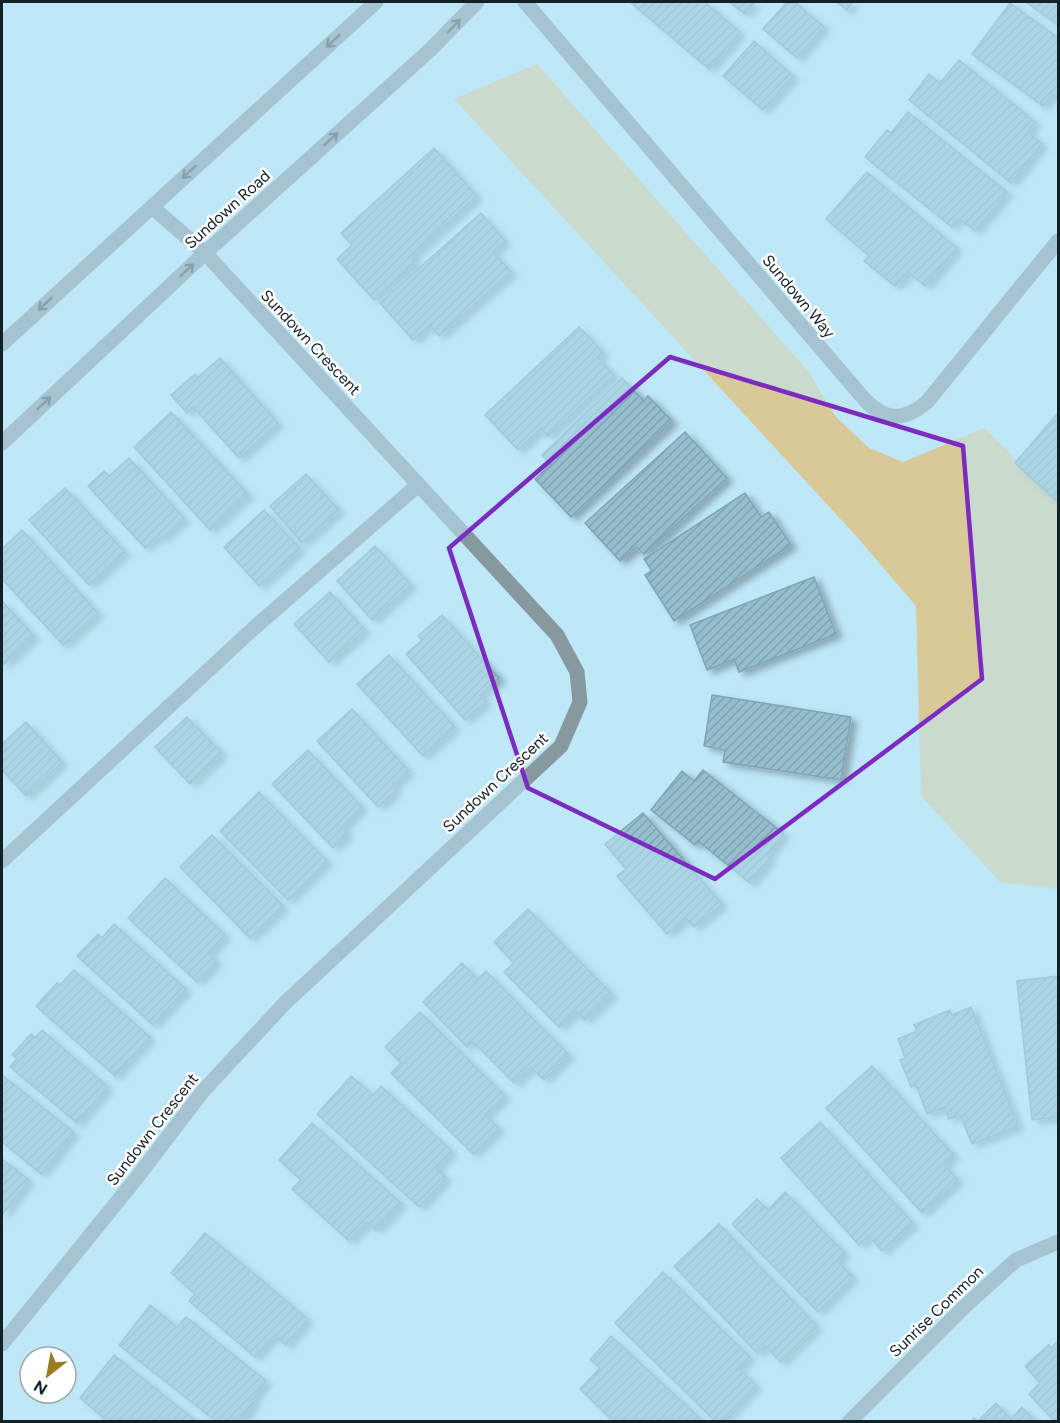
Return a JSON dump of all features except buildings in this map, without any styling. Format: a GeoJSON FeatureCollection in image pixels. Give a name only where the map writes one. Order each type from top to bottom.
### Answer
{"type":"FeatureCollection","features":[{"type":"Feature","properties":{"kind":"street"},"geometry":{"type":"LineString","coordinates":[[2,344],[376,2]]}},
{"type":"Feature","properties":{"kind":"street","name":"Sundown Road"},"geometry":{"type":"LineString","coordinates":[[2,443],[205,253],[430,50],[477,2]]}},
{"type":"Feature","properties":{"kind":"street","name":"Sundown Way"},"geometry":{"type":"LineString","coordinates":[[525,2],[865,400],[883,414],[894,417],[906,416],[927,402],[1059,241]]}},
{"type":"Feature","properties":{"kind":"street","name":"Sundown Crescent"},"geometry":{"type":"LineString","coordinates":[[2,1344],[135,1180],[203,1091],[285,1004],[561,746],[580,702],[576,672],[558,635],[205,253],[152,207]]}},
{"type":"Feature","properties":{"kind":"street"},"geometry":{"type":"LineString","coordinates":[[2,861],[254,628],[418,485]]}},
{"type":"Feature","properties":{"kind":"street","name":"Sunrise Common"},"geometry":{"type":"LineString","coordinates":[[849,1422],[962,1309],[1016,1260],[1059,1242]]}},
{"type":"Feature","properties":{"kind":"highlighted area"},"geometry":{"type":"Polygon","coordinates":[[[670,357],[963,446],[982,679],[715,879],[528,788],[449,548],[670,357]]]}},
{"type":"Feature","properties":{"kind":"shaded area"},"geometry":{"type":"Polygon","coordinates":[[[537,64],[808,371],[836,417],[869,448],[903,462],[985,428],[1058,503],[1058,889],[1000,882],[921,796],[916,606],[858,538],[454,99],[537,64]]]}}]}
